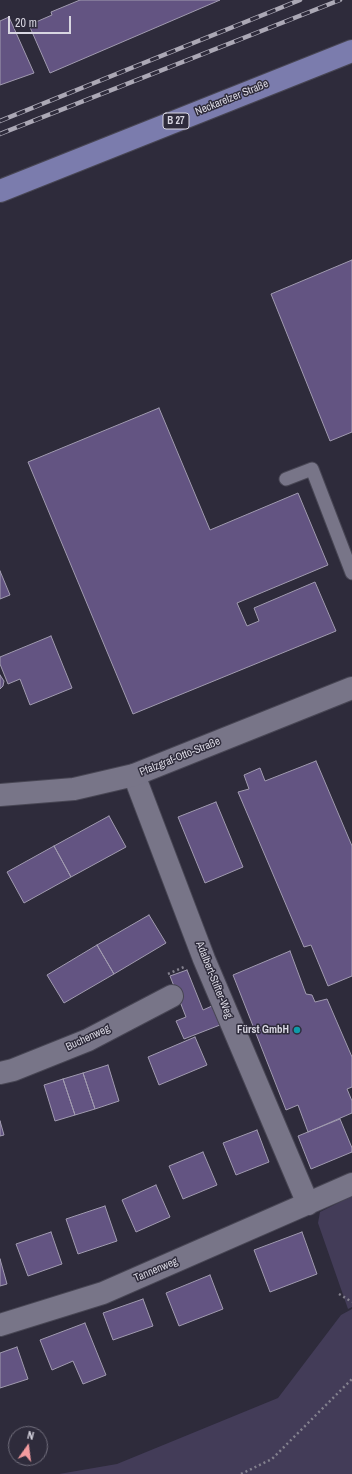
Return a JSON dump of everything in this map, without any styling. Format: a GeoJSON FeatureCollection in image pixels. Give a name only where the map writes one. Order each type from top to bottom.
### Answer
{"type":"FeatureCollection","features":[{"type":"Feature","properties":{"kind":"main road","name":"Neckarelzer Straße"},"geometry":{"type":"LineString","coordinates":[[0,191],[352,51]]}},
{"type":"Feature","properties":{"kind":"street","name":"Pfalzgraf-Otto-Straße"},"geometry":{"type":"LineString","coordinates":[[0,795],[74,789],[134,775],[352,688]]}},
{"type":"Feature","properties":{"kind":"street","name":"Adalbert-Stifter-Weg"},"geometry":{"type":"LineString","coordinates":[[134,775],[204,959],[308,1204]]}},
{"type":"Feature","properties":{"kind":"street","name":"Buchenweg"},"geometry":{"type":"LineString","coordinates":[[0,1073],[13,1070],[88,1040],[172,996]]}},
{"type":"Feature","properties":{"kind":"street"},"geometry":{"type":"LineString","coordinates":[[308,1204],[352,1184]]}},
{"type":"Feature","properties":{"kind":"street","name":"Tannenweg"},"geometry":{"type":"LineString","coordinates":[[0,1325],[102,1293],[308,1204]]}},
{"type":"Feature","properties":{"kind":"lane"},"geometry":{"type":"LineString","coordinates":[[286,479],[312,469],[352,574]]}},
{"type":"Feature","properties":{"kind":"path"},"geometry":{"type":"LineString","coordinates":[[172,996],[165,975],[204,959]]}},
{"type":"Feature","properties":{"kind":"path"},"geometry":{"type":"LineString","coordinates":[[339,1294],[352,1302]]}},
{"type":"Feature","properties":{"kind":"path"},"geometry":{"type":"LineString","coordinates":[[241,1474],[272,1459],[352,1379]]}},
{"type":"Feature","properties":{"kind":"shaded area"},"geometry":{"type":"Polygon","coordinates":[[[352,1196],[352,1307],[348,1309],[318,1223],[320,1212],[352,1196]]]}},
{"type":"Feature","properties":{"kind":"shaded area"},"geometry":{"type":"Polygon","coordinates":[[[352,1309],[352,1474],[59,1474],[117,1464],[278,1398],[341,1315],[352,1309]]]}},
{"type":"Feature","properties":{"kind":"building"},"geometry":{"type":"Polygon","coordinates":[[[80,0],[220,0],[50,73],[29,25],[52,15],[51,12],[80,0]]]}},
{"type":"Feature","properties":{"kind":"building"},"geometry":{"type":"Polygon","coordinates":[[[9,17],[34,73],[0,85],[0,21],[9,17]]]}},
{"type":"Feature","properties":{"kind":"building"},"geometry":{"type":"Polygon","coordinates":[[[352,260],[352,432],[330,441],[271,294],[352,260]]]}},
{"type":"Feature","properties":{"kind":"building"},"geometry":{"type":"Polygon","coordinates":[[[159,408],[210,530],[298,493],[328,565],[237,603],[247,626],[259,621],[254,608],[315,582],[336,631],[133,714],[28,462],[159,408]]]}},
{"type":"Feature","properties":{"kind":"building"},"geometry":{"type":"Polygon","coordinates":[[[0,571],[10,595],[0,599],[0,571]]]}},
{"type":"Feature","properties":{"kind":"building"},"geometry":{"type":"Polygon","coordinates":[[[51,636],[72,688],[30,705],[20,679],[8,684],[0,664],[0,657],[51,636]]]}},
{"type":"Feature","properties":{"kind":"building"},"geometry":{"type":"Polygon","coordinates":[[[0,675],[4,681],[3,686],[0,689],[0,675]]]}},
{"type":"Feature","properties":{"kind":"building"},"geometry":{"type":"Polygon","coordinates":[[[316,761],[352,846],[352,976],[328,986],[311,945],[304,947],[238,792],[249,789],[244,775],[260,768],[265,781],[316,761]]]}},
{"type":"Feature","properties":{"kind":"building"},"geometry":{"type":"Polygon","coordinates":[[[216,802],[243,867],[205,883],[178,817],[216,802]]]}},
{"type":"Feature","properties":{"kind":"building"},"geometry":{"type":"Polygon","coordinates":[[[109,816],[126,847],[71,877],[54,846],[109,816]]]}},
{"type":"Feature","properties":{"kind":"building"},"geometry":{"type":"Polygon","coordinates":[[[54,846],[71,877],[24,903],[7,872],[54,846]]]}},
{"type":"Feature","properties":{"kind":"building"},"geometry":{"type":"Polygon","coordinates":[[[149,915],[166,943],[114,974],[97,945],[149,915]]]}},
{"type":"Feature","properties":{"kind":"building"},"geometry":{"type":"Polygon","coordinates":[[[97,945],[114,974],[64,1003],[47,975],[97,945]]]}},
{"type":"Feature","properties":{"kind":"building","name":"Fürst GmbH"},"geometry":{"type":"Polygon","coordinates":[[[290,951],[306,994],[312,995],[315,1002],[327,999],[352,1057],[352,1087],[347,1089],[352,1101],[352,1113],[308,1132],[298,1105],[286,1110],[233,975],[290,951]]]}},
{"type":"Feature","properties":{"kind":"building"},"geometry":{"type":"Polygon","coordinates":[[[187,970],[203,1010],[212,1006],[220,1025],[184,1039],[176,1021],[186,1017],[170,976],[187,970]]]}},
{"type":"Feature","properties":{"kind":"building"},"geometry":{"type":"Polygon","coordinates":[[[195,1037],[207,1065],[159,1085],[148,1057],[195,1037]]]}},
{"type":"Feature","properties":{"kind":"building"},"geometry":{"type":"Polygon","coordinates":[[[108,1065],[119,1101],[95,1109],[83,1073],[108,1065]]]}},
{"type":"Feature","properties":{"kind":"building"},"geometry":{"type":"Polygon","coordinates":[[[83,1073],[95,1109],[75,1115],[63,1079],[83,1073]]]}},
{"type":"Feature","properties":{"kind":"building"},"geometry":{"type":"Polygon","coordinates":[[[63,1079],[75,1115],[55,1121],[44,1085],[63,1079]]]}},
{"type":"Feature","properties":{"kind":"building"},"geometry":{"type":"Polygon","coordinates":[[[340,1119],[352,1148],[352,1152],[311,1169],[298,1136],[340,1119]]]}},
{"type":"Feature","properties":{"kind":"building"},"geometry":{"type":"Polygon","coordinates":[[[0,1121],[4,1135],[0,1136],[0,1121]]]}},
{"type":"Feature","properties":{"kind":"building"},"geometry":{"type":"Polygon","coordinates":[[[257,1130],[269,1162],[236,1175],[223,1143],[257,1130]]]}},
{"type":"Feature","properties":{"kind":"building"},"geometry":{"type":"Polygon","coordinates":[[[203,1152],[217,1185],[183,1199],[169,1166],[203,1152]]]}},
{"type":"Feature","properties":{"kind":"building"},"geometry":{"type":"Polygon","coordinates":[[[156,1185],[170,1217],[136,1232],[122,1200],[156,1185]]]}},
{"type":"Feature","properties":{"kind":"building"},"geometry":{"type":"Polygon","coordinates":[[[105,1206],[117,1241],[78,1254],[66,1219],[105,1206]]]}},
{"type":"Feature","properties":{"kind":"building"},"geometry":{"type":"Polygon","coordinates":[[[51,1232],[62,1264],[28,1276],[16,1244],[51,1232]]]}},
{"type":"Feature","properties":{"kind":"building"},"geometry":{"type":"Polygon","coordinates":[[[302,1232],[317,1274],[270,1292],[254,1250],[302,1232]]]}},
{"type":"Feature","properties":{"kind":"building"},"geometry":{"type":"Polygon","coordinates":[[[0,1259],[7,1284],[0,1286],[0,1259]]]}},
{"type":"Feature","properties":{"kind":"building"},"geometry":{"type":"Polygon","coordinates":[[[210,1275],[223,1309],[179,1326],[166,1293],[210,1275]]]}},
{"type":"Feature","properties":{"kind":"building"},"geometry":{"type":"Polygon","coordinates":[[[143,1299],[153,1326],[113,1340],[103,1313],[143,1299]]]}},
{"type":"Feature","properties":{"kind":"building"},"geometry":{"type":"Polygon","coordinates":[[[85,1323],[106,1375],[83,1384],[73,1361],[52,1370],[40,1340],[85,1323]]]}},
{"type":"Feature","properties":{"kind":"building"},"geometry":{"type":"Polygon","coordinates":[[[17,1347],[28,1379],[0,1388],[0,1353],[17,1347]]]}},
{"type":"Feature","properties":{"kind":"railway"},"geometry":{"type":"LineString","coordinates":[[0,121],[300,0]]}},
{"type":"Feature","properties":{"kind":"railway"},"geometry":{"type":"LineString","coordinates":[[0,134],[340,0]]}},
{"type":"Feature","properties":{"kind":"place","name":"Fürst GmbH"},"geometry":{"type":"Point","coordinates":[297,1030]}}]}
